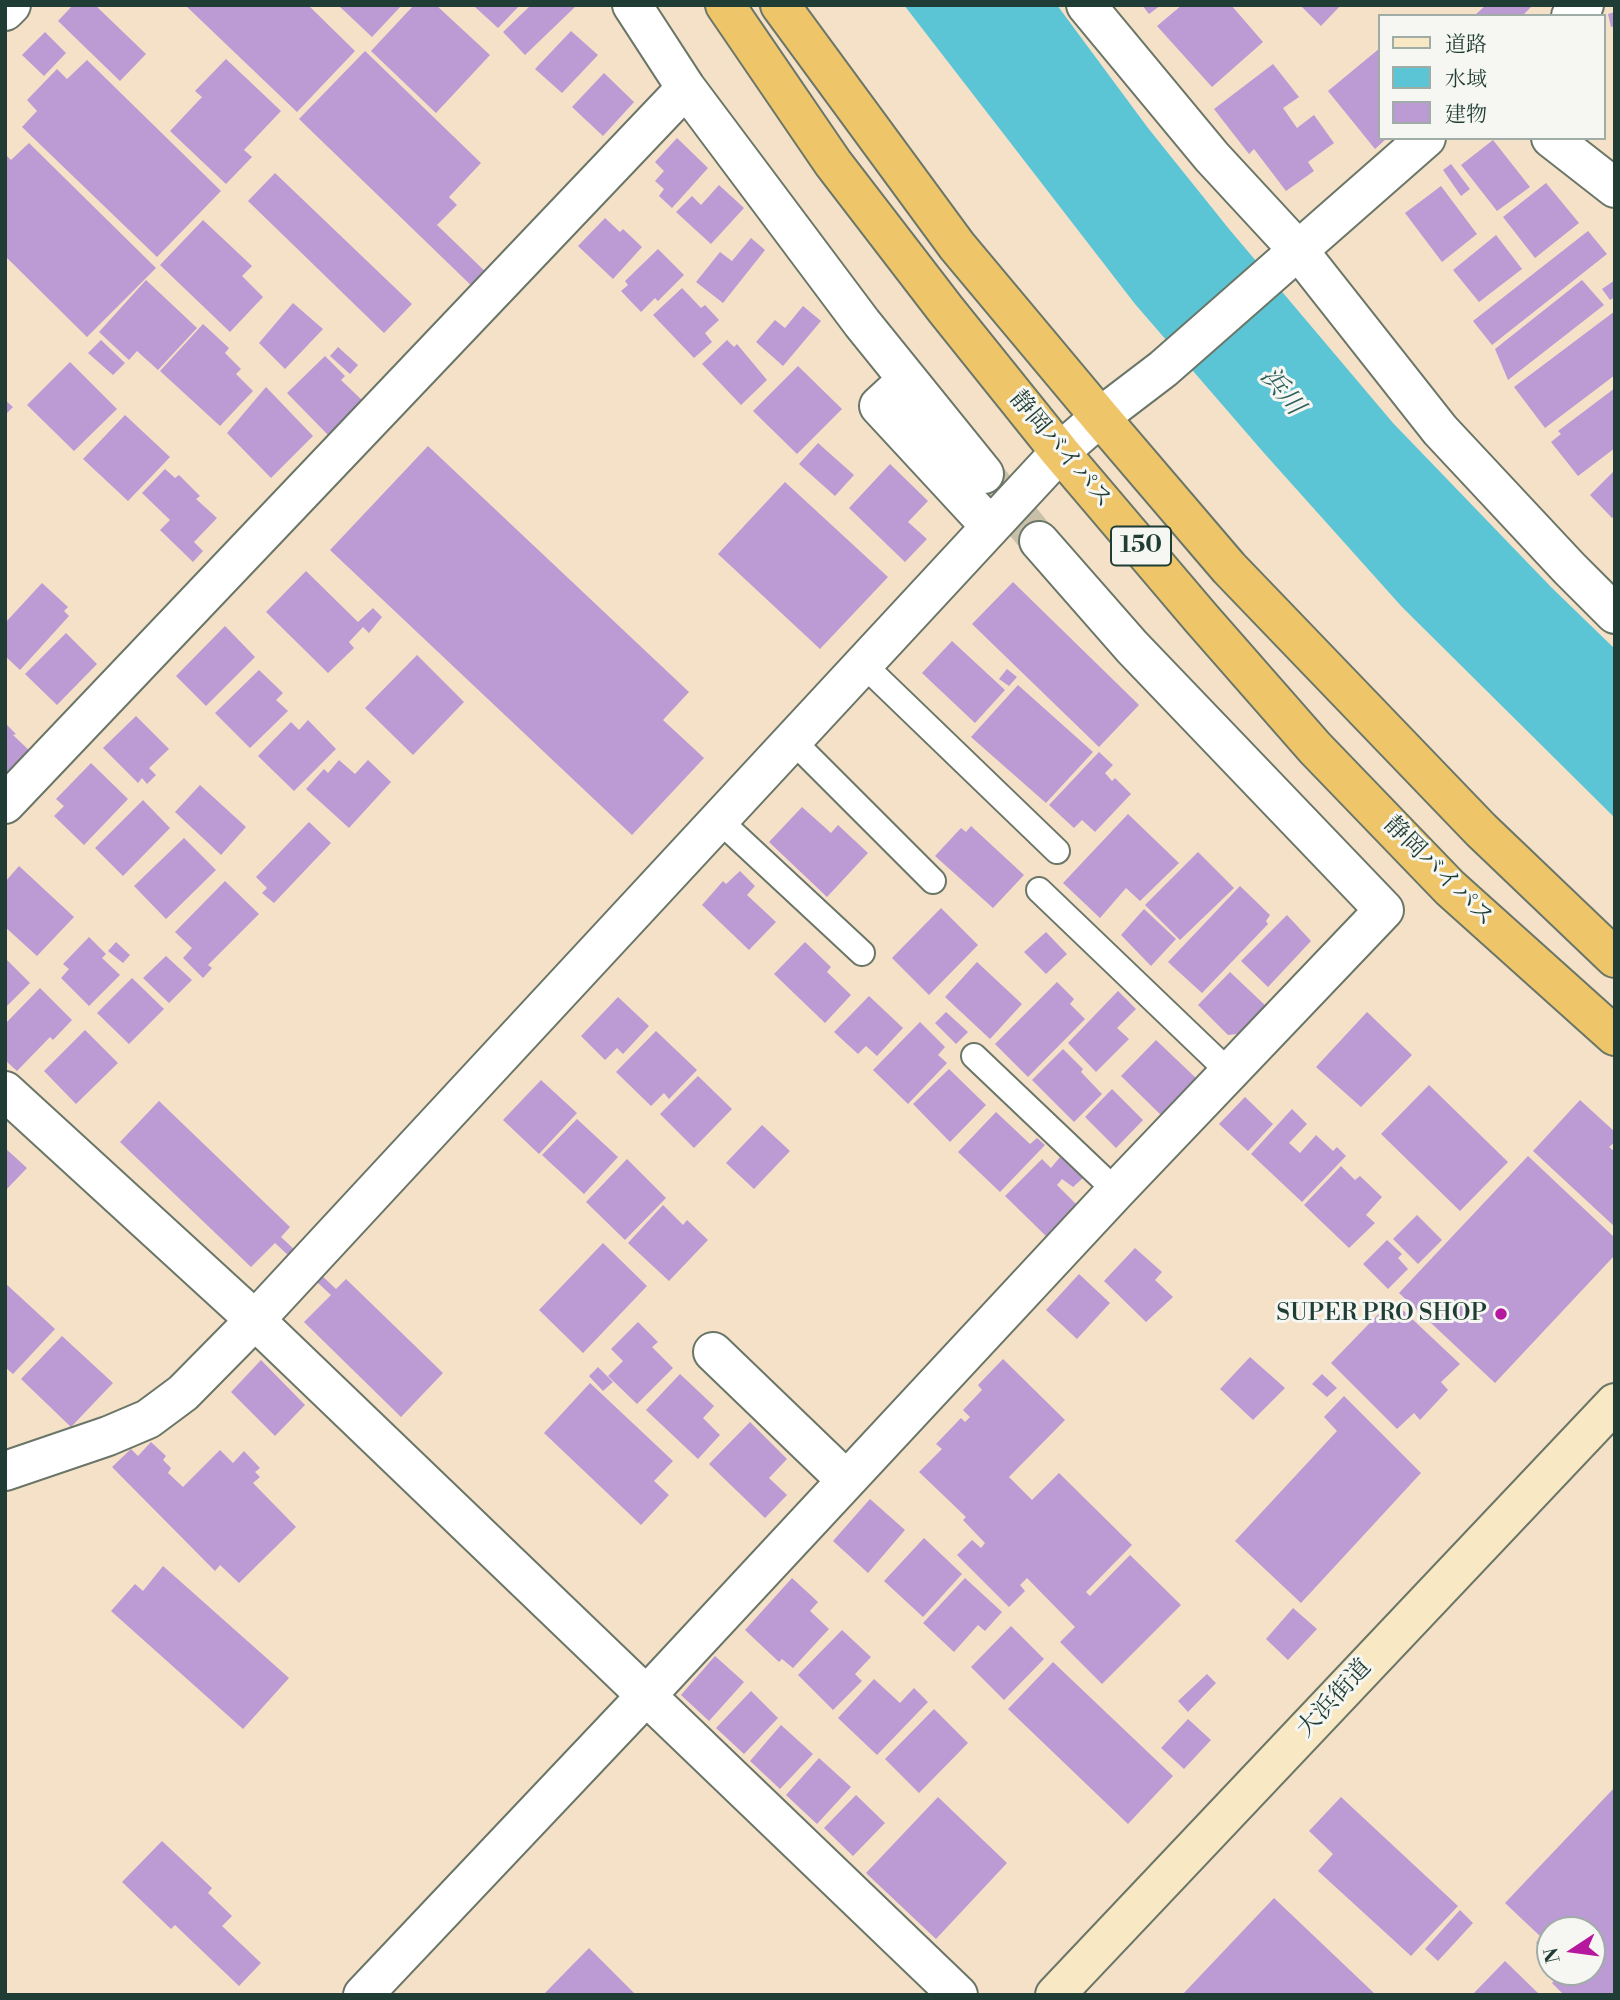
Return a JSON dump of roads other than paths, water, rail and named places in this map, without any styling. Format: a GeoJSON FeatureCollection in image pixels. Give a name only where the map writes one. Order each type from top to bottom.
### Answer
{"type":"FeatureCollection","features":[{"type":"Feature","properties":{"kind":"highway","name":"静岡バイパス"},"geometry":{"type":"LineString","coordinates":[[725,5],[833,163],[1060,452],[1315,748],[1450,888],[1615,1036]]}},
{"type":"Feature","properties":{"kind":"highway","name":"150"},"geometry":{"type":"LineString","coordinates":[[780,5],[957,246],[1229,568],[1481,830],[1615,958]]}},
{"type":"Feature","properties":{"kind":"street"},"geometry":{"type":"LineString","coordinates":[[5,11],[11,5]]}},
{"type":"Feature","properties":{"kind":"street"},"geometry":{"type":"LineString","coordinates":[[632,5],[686,88],[862,323],[984,474]]}},
{"type":"Feature","properties":{"kind":"street"},"geometry":{"type":"LineString","coordinates":[[1086,5],[1212,158],[1298,250],[1440,429],[1615,614]]}},
{"type":"Feature","properties":{"kind":"street"},"geometry":{"type":"LineString","coordinates":[[5,804],[686,88]]}},
{"type":"Feature","properties":{"kind":"street"},"geometry":{"type":"LineString","coordinates":[[5,1471],[108,1436],[148,1419],[183,1393],[256,1321],[1060,452],[1100,417],[1163,369],[1424,140]]}},
{"type":"Feature","properties":{"kind":"street"},"geometry":{"type":"LineString","coordinates":[[1554,140],[1615,188]]}},
{"type":"Feature","properties":{"kind":"street"},"geometry":{"type":"LineString","coordinates":[[907,380],[879,406],[990,526]]}},
{"type":"Feature","properties":{"kind":"street"},"geometry":{"type":"LineString","coordinates":[[363,1995],[645,1697],[1116,1191],[1384,910],[1132,647],[1039,541]]}},
{"type":"Feature","properties":{"kind":"street"},"geometry":{"type":"LineString","coordinates":[[5,1091],[256,1321],[958,1995]]}},
{"type":"Feature","properties":{"kind":"street"},"geometry":{"type":"LineString","coordinates":[[713,1352],[846,1480]]}},
{"type":"Feature","properties":{"kind":"street","name":"大浜街道"},"geometry":{"type":"LineString","coordinates":[[1055,1995],[1615,1403]]}},
{"type":"Feature","properties":{"kind":"lane"},"geometry":{"type":"LineString","coordinates":[[863,664],[1058,851]]}},
{"type":"Feature","properties":{"kind":"lane"},"geometry":{"type":"LineString","coordinates":[[793,741],[933,881]]}},
{"type":"Feature","properties":{"kind":"lane"},"geometry":{"type":"LineString","coordinates":[[720,821],[862,953]]}},
{"type":"Feature","properties":{"kind":"lane"},"geometry":{"type":"LineString","coordinates":[[1039,890],[1229,1072]]}},
{"type":"Feature","properties":{"kind":"lane"},"geometry":{"type":"LineString","coordinates":[[974,1056],[1116,1191]]}},
{"type":"Feature","properties":{"kind":"water","name":"浜川"},"geometry":{"type":"Polygon","coordinates":[[[904,5],[1057,5],[1148,128],[1229,229],[1393,423],[1552,588],[1615,649],[1615,818],[1402,607],[1264,453],[1135,304],[904,5]]]}},
{"type":"Feature","properties":{"kind":"tunnel"},"geometry":{"type":"LineString","coordinates":[[984,474],[1039,541]]}},
{"type":"Feature","properties":{"kind":"place","name":"SUPER PRO SHOP"},"geometry":{"type":"Point","coordinates":[1501,1314]}}]}
